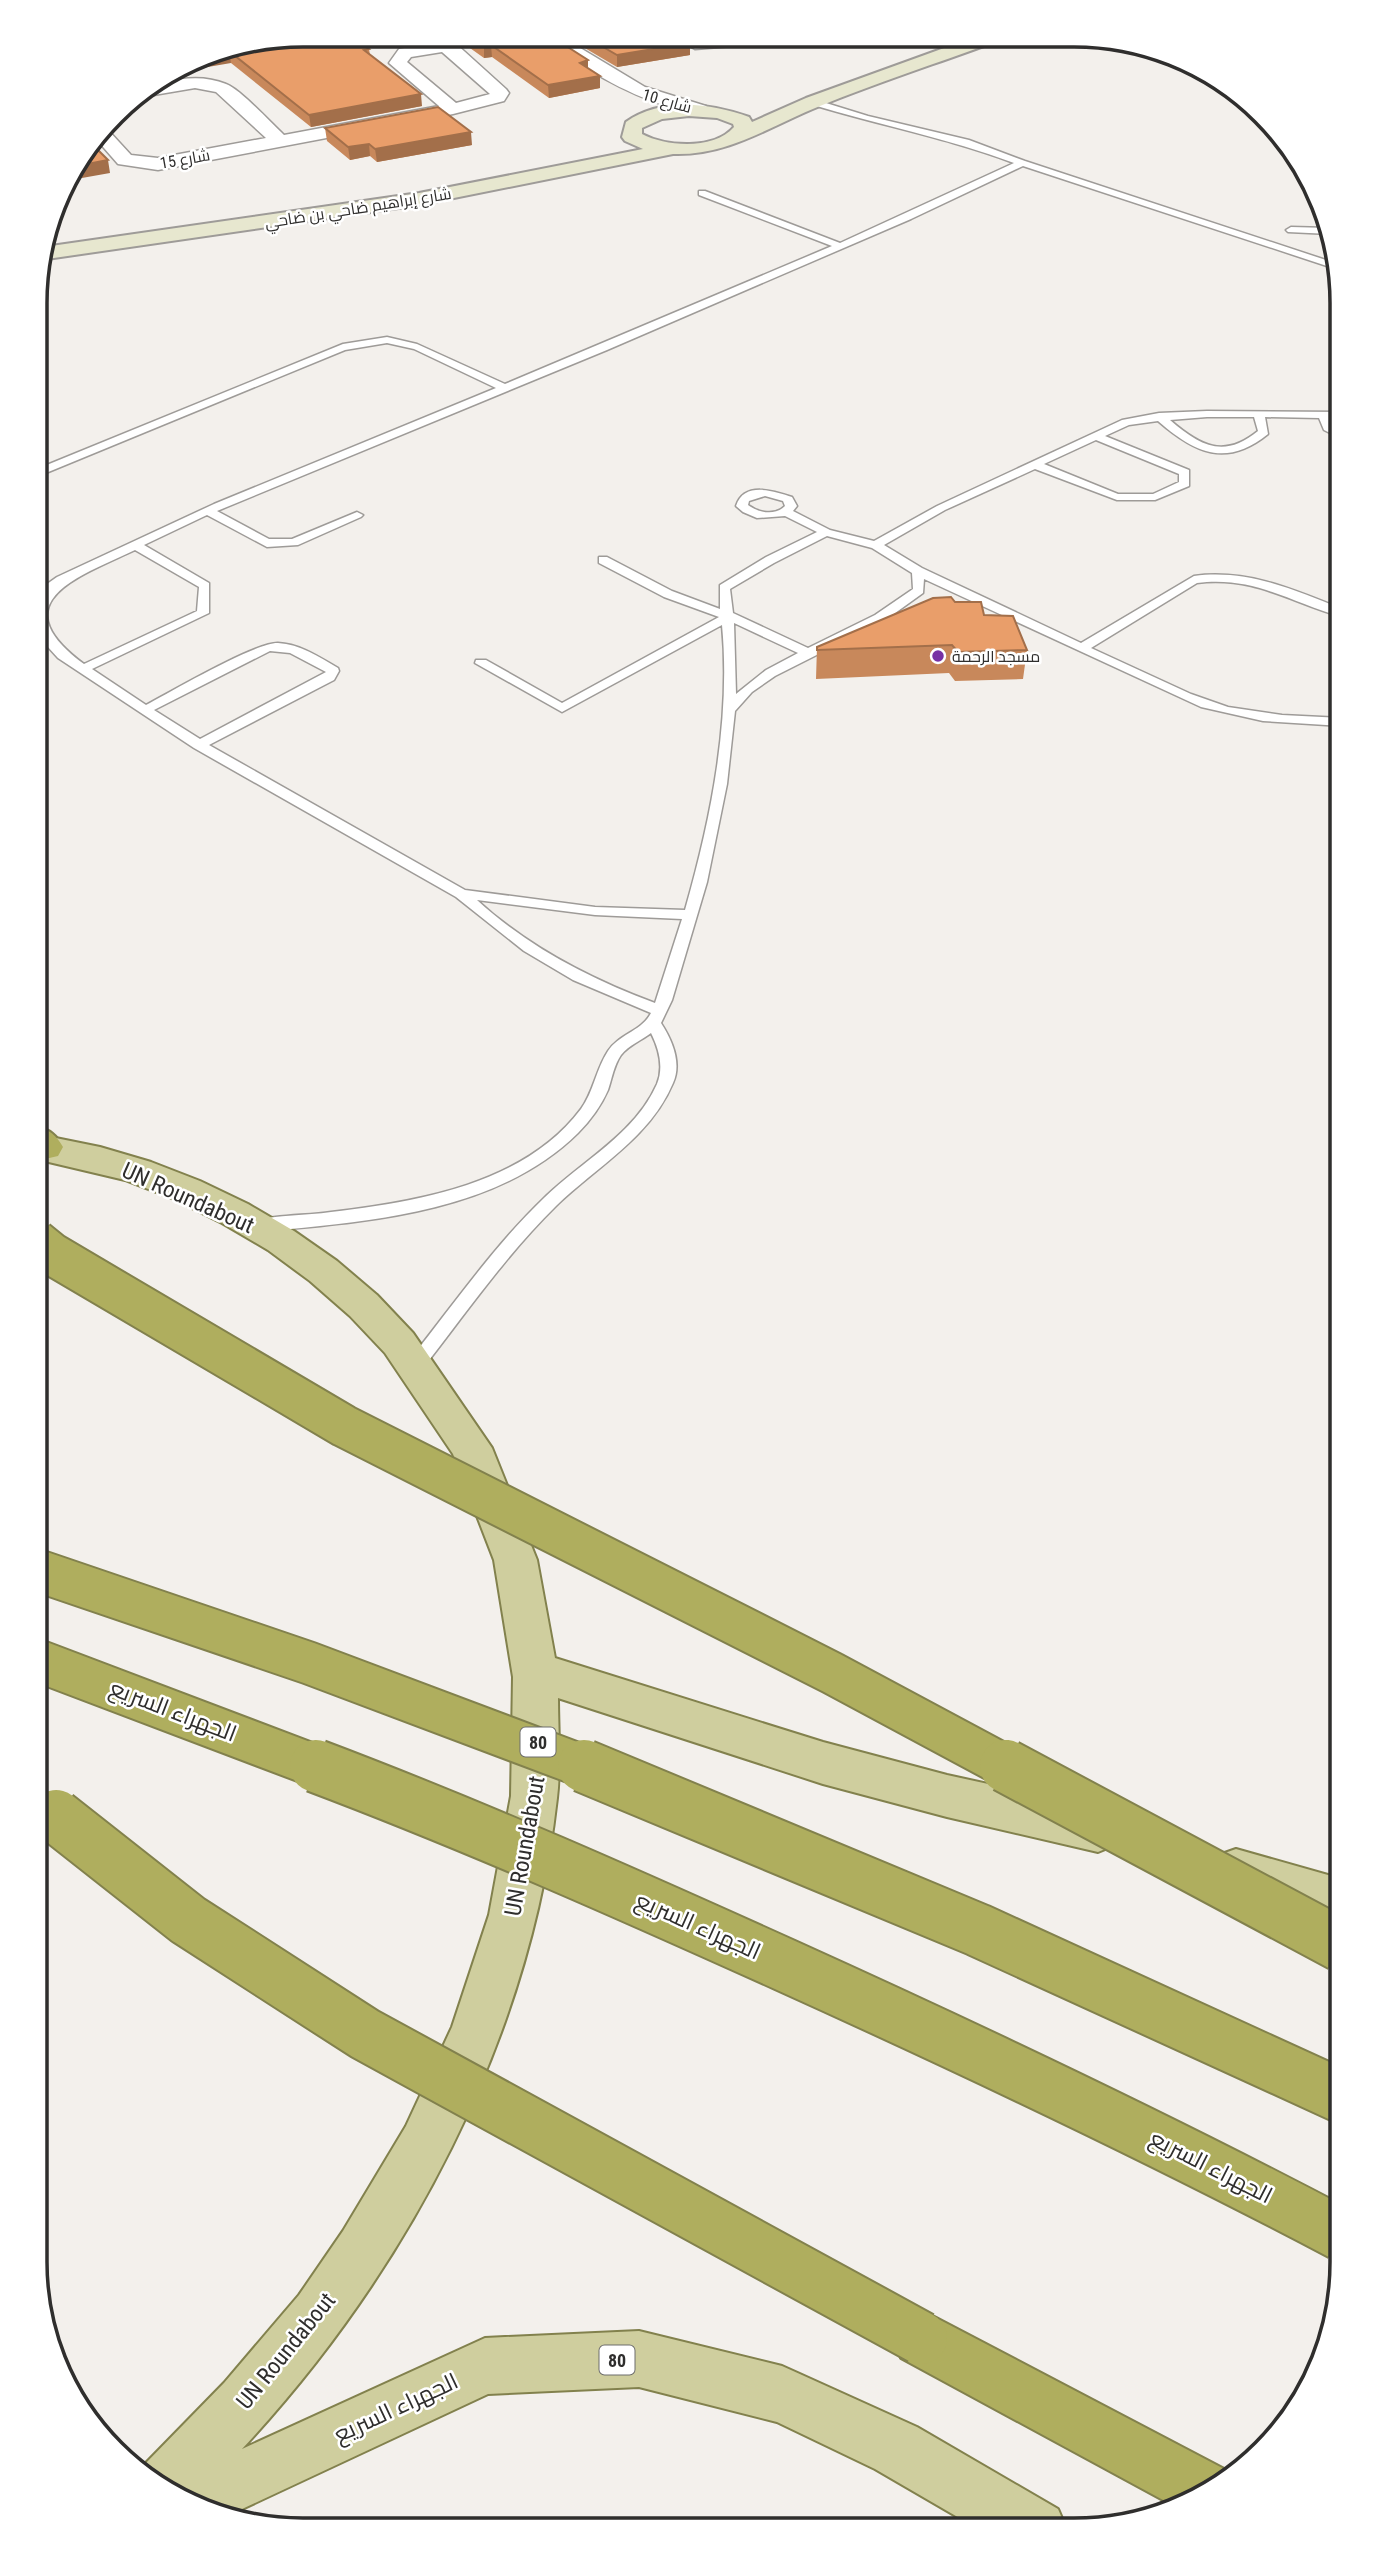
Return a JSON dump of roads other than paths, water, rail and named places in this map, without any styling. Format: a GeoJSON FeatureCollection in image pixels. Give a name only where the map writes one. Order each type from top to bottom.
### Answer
{"type":"FeatureCollection","features":[{"type":"Feature","properties":{"kind":"highway"},"geometry":{"type":"LineString","coordinates":[[47,1250],[344,1426],[820,1667],[1330,1939]]}},
{"type":"Feature","properties":{"kind":"highway","name":"80"},"geometry":{"type":"LineString","coordinates":[[47,1574],[316,1664],[591,1767],[790,1847],[1029,1952],[1330,2091]]}},
{"type":"Feature","properties":{"kind":"highway","name":"الجهراء السريع"},"geometry":{"type":"LineString","coordinates":[[47,1664],[424,1807],[657,1907],[1069,2097],[1206,2163],[1330,2228]]}},
{"type":"Feature","properties":{"kind":"highway"},"geometry":{"type":"LineString","coordinates":[[47,1806],[188,1920],[365,2034],[1196,2486]]}},
{"type":"Feature","properties":{"kind":"main road","name":"UN Roundabout"},"geometry":{"type":"LineString","coordinates":[[47,1146],[165,1183],[217,1205],[301,1254],[343,1286],[382,1323],[416,1363],[468,1437],[508,1528],[526,1597],[537,1671],[539,1765],[526,1866],[499,1972],[456,2084],[397,2198],[320,2313],[224,2427],[171,2480]]}},
{"type":"Feature","properties":{"kind":"main road"},"geometry":{"type":"LineString","coordinates":[[537,1671],[822,1763],[947,1796],[1076,1824],[1330,1898]]}},
{"type":"Feature","properties":{"kind":"main road","name":"الجهراء السريع"},"geometry":{"type":"LineString","coordinates":[[202,2496],[485,2366],[639,2359],[782,2395],[896,2448],[1016,2518]]}},
{"type":"Feature","properties":{"kind":"street","name":"شارع 15"},"geometry":{"type":"LineString","coordinates":[[424,47],[405,54],[398,63],[453,109]]}},
{"type":"Feature","properties":{"kind":"street","name":"شارع 15"},"geometry":{"type":"LineString","coordinates":[[107,140],[125,160],[148,165],[453,109],[498,97],[500,93],[448,47]]}},
{"type":"Feature","properties":{"kind":"street","name":"شارع 10"},"geometry":{"type":"LineString","coordinates":[[566,47],[635,92],[664,103],[702,111]]}},
{"type":"Feature","properties":{"kind":"street"},"geometry":{"type":"LineString","coordinates":[[635,126],[632,137],[636,141],[671,149],[712,146],[813,102],[964,47]]}},
{"type":"Feature","properties":{"kind":"street"},"geometry":{"type":"LineString","coordinates":[[164,88],[195,83],[222,88],[281,141]]}},
{"type":"Feature","properties":{"kind":"street","name":"شارع 10"},"geometry":{"type":"LineString","coordinates":[[635,92],[640,104],[635,126]]}},
{"type":"Feature","properties":{"kind":"street"},"geometry":{"type":"LineString","coordinates":[[702,111],[749,102]]}},
{"type":"Feature","properties":{"kind":"street"},"geometry":{"type":"LineString","coordinates":[[702,111],[729,115],[742,121],[744,128],[740,135]]}},
{"type":"Feature","properties":{"kind":"street","name":"شارع إبراهيم ضاحي بن ضاحي"},"geometry":{"type":"LineString","coordinates":[[57,234],[415,180],[547,156],[604,141],[659,114],[702,111]]}},
{"type":"Feature","properties":{"kind":"street","name":"شارع إبراهيم ضاحي بن ضاحي"},"geometry":{"type":"LineString","coordinates":[[52,252],[419,199],[671,149]]}},
{"type":"Feature","properties":{"kind":"lane"},"geometry":{"type":"LineString","coordinates":[[813,102],[865,118],[966,142],[1022,163],[1327,263]]}},
{"type":"Feature","properties":{"kind":"lane"},"geometry":{"type":"LineString","coordinates":[[47,590],[61,580],[208,511],[840,246],[1022,163]]}},
{"type":"Feature","properties":{"kind":"lane"},"geometry":{"type":"LineString","coordinates":[[702,193],[840,246]]}},
{"type":"Feature","properties":{"kind":"lane"},"geometry":{"type":"LineString","coordinates":[[1291,230],[1319,231]]}},
{"type":"Feature","properties":{"kind":"lane"},"geometry":{"type":"LineString","coordinates":[[47,469],[343,347],[387,340],[417,346],[505,388]]}},
{"type":"Feature","properties":{"kind":"lane"},"geometry":{"type":"LineString","coordinates":[[1159,416],[1199,447],[1221,452],[1249,446],[1264,432],[1259,414]]}},
{"type":"Feature","properties":{"kind":"lane"},"geometry":{"type":"LineString","coordinates":[[1323,415],[1330,429]]}},
{"type":"Feature","properties":{"kind":"lane"},"geometry":{"type":"LineString","coordinates":[[876,545],[942,508],[1126,422],[1159,416],[1330,415]]}},
{"type":"Feature","properties":{"kind":"lane"},"geometry":{"type":"LineString","coordinates":[[1035,465],[1117,497],[1155,497],[1185,484],[1185,472],[1096,436]]}},
{"type":"Feature","properties":{"kind":"lane"},"geometry":{"type":"LineString","coordinates":[[208,511],[267,543],[294,542],[358,515]]}},
{"type":"Feature","properties":{"kind":"lane"},"geometry":{"type":"LineString","coordinates":[[786,512],[827,532],[876,545],[918,571],[1219,710],[1256,718],[1330,721]]}},
{"type":"Feature","properties":{"kind":"lane"},"geometry":{"type":"LineString","coordinates":[[256,1226],[358,1214],[457,1194],[503,1176],[541,1154],[574,1128],[596,1099],[614,1054],[656,1016],[691,915],[716,807],[727,710],[729,616],[724,588],[827,532]]}},
{"type":"Feature","properties":{"kind":"lane"},"geometry":{"type":"LineString","coordinates":[[83,669],[203,613],[205,586],[135,545]]}},
{"type":"Feature","properties":{"kind":"lane"},"geometry":{"type":"LineString","coordinates":[[603,560],[667,594],[729,616],[810,654]]}},
{"type":"Feature","properties":{"kind":"lane"},"geometry":{"type":"LineString","coordinates":[[727,710],[750,687],[871,624],[906,602],[919,590],[918,571]]}},
{"type":"Feature","properties":{"kind":"lane"},"geometry":{"type":"LineString","coordinates":[[1082,648],[1194,580],[1209,577],[1251,580],[1330,609]]}},
{"type":"Feature","properties":{"kind":"lane"},"geometry":{"type":"LineString","coordinates":[[481,663],[562,708],[729,616]]}},
{"type":"Feature","properties":{"kind":"lane"},"geometry":{"type":"LineString","coordinates":[[47,639],[62,655],[199,745],[461,894],[512,939],[544,959],[656,1016],[668,1066],[666,1081],[652,1107],[633,1132],[608,1156],[551,1201],[416,1363]]}},
{"type":"Feature","properties":{"kind":"lane"},"geometry":{"type":"LineString","coordinates":[[145,710],[268,647],[285,645],[309,655],[333,671],[329,677],[199,745]]}},
{"type":"Feature","properties":{"kind":"lane"},"geometry":{"type":"LineString","coordinates":[[461,894],[595,911],[691,915]]}},
{"type":"Feature","properties":{"kind":"place","name":"مسجد الرحمة"},"geometry":{"type":"Point","coordinates":[938,656]}}]}
